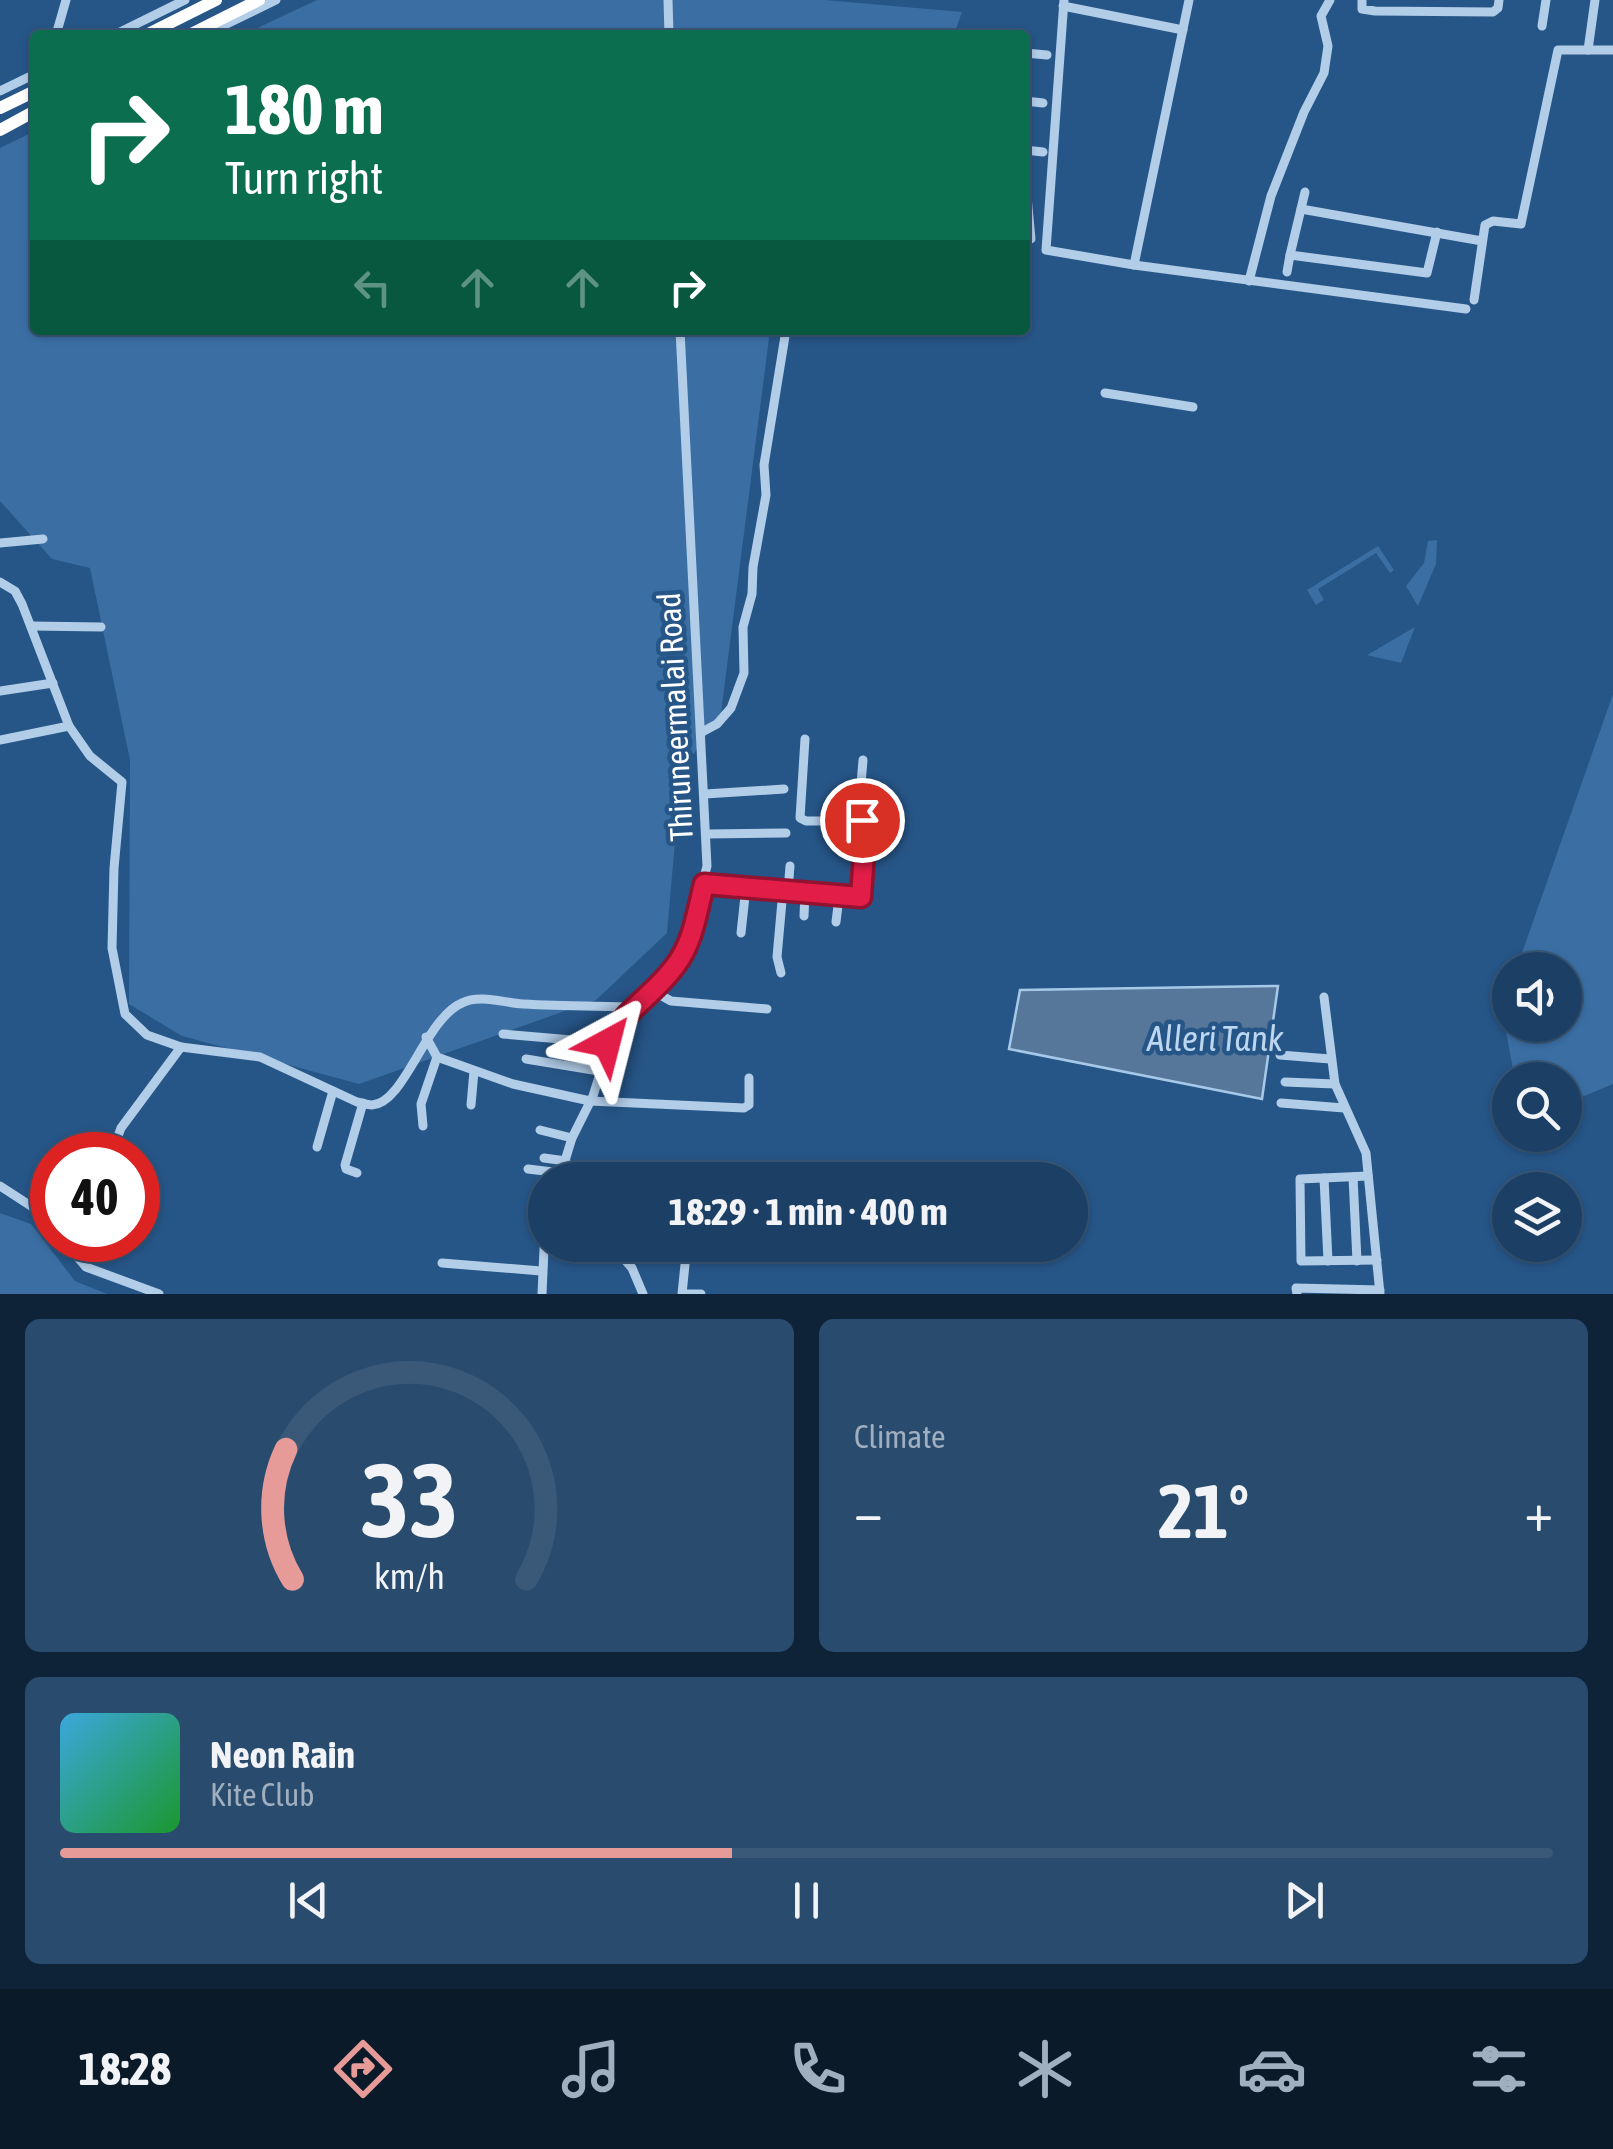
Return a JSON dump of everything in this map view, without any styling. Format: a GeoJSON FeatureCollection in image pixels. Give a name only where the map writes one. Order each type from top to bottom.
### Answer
{"type":"FeatureCollection","features":[{"type":"Feature","properties":{"kind":"highway"},"geometry":{"type":"LineString","coordinates":[[156,30],[216,0]]}},
{"type":"Feature","properties":{"kind":"highway"},"geometry":{"type":"LineString","coordinates":[[198,30],[259,0]]}},
{"type":"Feature","properties":{"kind":"highway"},"geometry":{"type":"LineString","coordinates":[[0,108],[30,93]]}},
{"type":"Feature","properties":{"kind":"highway"},"geometry":{"type":"LineString","coordinates":[[0,133],[30,117]]}},
{"type":"Feature","properties":{"kind":"street"},"geometry":{"type":"LineString","coordinates":[[57,30],[66,0]]}},
{"type":"Feature","properties":{"kind":"street"},"geometry":{"type":"LineString","coordinates":[[124,30],[185,0]]}},
{"type":"Feature","properties":{"kind":"street"},"geometry":{"type":"LineString","coordinates":[[214,30],[276,0]]}},
{"type":"Feature","properties":{"kind":"street"},"geometry":{"type":"LineString","coordinates":[[668,0],[669,30]]}},
{"type":"Feature","properties":{"kind":"street"},"geometry":{"type":"LineString","coordinates":[[1134,266],[1189,0]]}},
{"type":"Feature","properties":{"kind":"street"},"geometry":{"type":"LineString","coordinates":[[1249,281],[1271,196],[1324,73],[1328,46],[1321,16],[1330,0]]}},
{"type":"Feature","properties":{"kind":"street"},"geometry":{"type":"LineString","coordinates":[[1362,0],[1362,9],[1370,10],[1450,6],[1494,12],[1499,0]]}},
{"type":"Feature","properties":{"kind":"street"},"geometry":{"type":"LineString","coordinates":[[1542,26],[1546,0]]}},
{"type":"Feature","properties":{"kind":"street"},"geometry":{"type":"LineString","coordinates":[[1588,50],[1595,0]]}},
{"type":"Feature","properties":{"kind":"street"},"geometry":{"type":"LineString","coordinates":[[1184,30],[1064,3],[1046,250],[1134,266],[1466,309]]}},
{"type":"Feature","properties":{"kind":"street"},"geometry":{"type":"LineString","coordinates":[[1474,300],[1488,222],[1515,225],[1524,219],[1558,50],[1613,50]]}},
{"type":"Feature","properties":{"kind":"street"},"geometry":{"type":"LineString","coordinates":[[1030,53],[1048,55]]}},
{"type":"Feature","properties":{"kind":"street"},"geometry":{"type":"LineString","coordinates":[[0,91],[30,76]]}},
{"type":"Feature","properties":{"kind":"street"},"geometry":{"type":"LineString","coordinates":[[1030,102],[1043,103]]}},
{"type":"Feature","properties":{"kind":"street"},"geometry":{"type":"LineString","coordinates":[[1030,151],[1043,152]]}},
{"type":"Feature","properties":{"kind":"street"},"geometry":{"type":"LineString","coordinates":[[1286,272],[1305,192]]}},
{"type":"Feature","properties":{"kind":"street"},"geometry":{"type":"LineString","coordinates":[[1301,209],[1482,241]]}},
{"type":"Feature","properties":{"kind":"street"},"geometry":{"type":"LineString","coordinates":[[1030,230],[1031,239]]}},
{"type":"Feature","properties":{"kind":"street"},"geometry":{"type":"LineString","coordinates":[[1290,255],[1427,274],[1437,232]]}},
{"type":"Feature","properties":{"kind":"street","name":"Thiruneermalai Road"},"geometry":{"type":"LineString","coordinates":[[566,1161],[572,1138],[590,1102],[607,1043],[632,1007],[653,991],[684,952],[704,884],[708,834],[680,335]]}},
{"type":"Feature","properties":{"kind":"street"},"geometry":{"type":"LineString","coordinates":[[702,732],[717,724],[731,708],[744,673],[743,627],[752,594],[766,494],[766,449],[785,335]]}},
{"type":"Feature","properties":{"kind":"street"},"geometry":{"type":"LineString","coordinates":[[1105,393],[1193,406]]}},
{"type":"Feature","properties":{"kind":"street"},"geometry":{"type":"LineString","coordinates":[[0,543],[43,539]]}},
{"type":"Feature","properties":{"kind":"street"},"geometry":{"type":"LineString","coordinates":[[0,582],[15,592],[68,726],[90,756],[122,782],[112,948],[125,1014],[147,1035],[181,1047],[260,1057],[363,1103],[379,1103],[407,1077],[426,1038],[446,1012],[464,1001],[632,1007]]}},
{"type":"Feature","properties":{"kind":"street"},"geometry":{"type":"LineString","coordinates":[[30,626],[101,627]]}},
{"type":"Feature","properties":{"kind":"street"},"geometry":{"type":"LineString","coordinates":[[0,691],[53,683]]}},
{"type":"Feature","properties":{"kind":"street"},"geometry":{"type":"LineString","coordinates":[[0,740],[68,726]]}},
{"type":"Feature","properties":{"kind":"street"},"geometry":{"type":"LineString","coordinates":[[704,884],[839,897],[859,898],[863,894],[866,823],[800,818],[805,739]]}},
{"type":"Feature","properties":{"kind":"street"},"geometry":{"type":"LineString","coordinates":[[858,820],[863,760]]}},
{"type":"Feature","properties":{"kind":"street"},"geometry":{"type":"LineString","coordinates":[[705,794],[784,789]]}},
{"type":"Feature","properties":{"kind":"street"},"geometry":{"type":"LineString","coordinates":[[708,834],[786,833]]}},
{"type":"Feature","properties":{"kind":"street"},"geometry":{"type":"LineString","coordinates":[[781,972],[777,956],[790,866]]}},
{"type":"Feature","properties":{"kind":"street"},"geometry":{"type":"LineString","coordinates":[[741,933],[746,888]]}},
{"type":"Feature","properties":{"kind":"street"},"geometry":{"type":"LineString","coordinates":[[804,893],[804,916]]}},
{"type":"Feature","properties":{"kind":"street"},"geometry":{"type":"LineString","coordinates":[[836,922],[839,897]]}},
{"type":"Feature","properties":{"kind":"street"},"geometry":{"type":"LineString","coordinates":[[653,991],[670,1000],[766,1009]]}},
{"type":"Feature","properties":{"kind":"street"},"geometry":{"type":"LineString","coordinates":[[1296,1294],[1296,1288],[1380,1292],[1366,1152],[1334,1084],[1324,998]]}},
{"type":"Feature","properties":{"kind":"street"},"geometry":{"type":"LineString","coordinates":[[504,1034],[607,1043]]}},
{"type":"Feature","properties":{"kind":"street"},"geometry":{"type":"LineString","coordinates":[[426,1038],[437,1057],[512,1084],[590,1102],[744,1108],[749,1104],[750,1078]]}},
{"type":"Feature","properties":{"kind":"street"},"geometry":{"type":"LineString","coordinates":[[120,1132],[181,1047]]}},
{"type":"Feature","properties":{"kind":"street"},"geometry":{"type":"LineString","coordinates":[[1280,1055],[1330,1059]]}},
{"type":"Feature","properties":{"kind":"street"},"geometry":{"type":"LineString","coordinates":[[423,1126],[421,1104],[437,1057]]}},
{"type":"Feature","properties":{"kind":"street"},"geometry":{"type":"LineString","coordinates":[[526,1059],[599,1072]]}},
{"type":"Feature","properties":{"kind":"street"},"geometry":{"type":"LineString","coordinates":[[471,1106],[474,1071]]}},
{"type":"Feature","properties":{"kind":"street"},"geometry":{"type":"LineString","coordinates":[[1285,1082],[1334,1084]]}},
{"type":"Feature","properties":{"kind":"street"},"geometry":{"type":"LineString","coordinates":[[318,1147],[333,1091]]}},
{"type":"Feature","properties":{"kind":"street"},"geometry":{"type":"LineString","coordinates":[[357,1173],[345,1165],[363,1103]]}},
{"type":"Feature","properties":{"kind":"street"},"geometry":{"type":"LineString","coordinates":[[1281,1103],[1344,1108]]}},
{"type":"Feature","properties":{"kind":"street"},"geometry":{"type":"LineString","coordinates":[[540,1130],[572,1138]]}},
{"type":"Feature","properties":{"kind":"street"},"geometry":{"type":"LineString","coordinates":[[544,1158],[566,1161]]}},
{"type":"Feature","properties":{"kind":"street"},"geometry":{"type":"LineString","coordinates":[[1368,1176],[1300,1179],[1302,1261],[1378,1260]]}},
{"type":"Feature","properties":{"kind":"street"},"geometry":{"type":"LineString","coordinates":[[1353,1177],[1357,1260]]}},
{"type":"Feature","properties":{"kind":"street"},"geometry":{"type":"LineString","coordinates":[[1324,1178],[1328,1261]]}},
{"type":"Feature","properties":{"kind":"street"},"geometry":{"type":"LineString","coordinates":[[0,1186],[30,1205]]}},
{"type":"Feature","properties":{"kind":"street"},"geometry":{"type":"LineString","coordinates":[[81,1262],[160,1294]]}},
{"type":"Feature","properties":{"kind":"street"},"geometry":{"type":"LineString","coordinates":[[542,1262],[542,1294]]}},
{"type":"Feature","properties":{"kind":"street"},"geometry":{"type":"LineString","coordinates":[[627,1262],[643,1294]]}},
{"type":"Feature","properties":{"kind":"street"},"geometry":{"type":"LineString","coordinates":[[685,1262],[682,1294],[701,1294]]}},
{"type":"Feature","properties":{"kind":"street"},"geometry":{"type":"LineString","coordinates":[[442,1263],[541,1271]]}},
{"type":"Feature","properties":{"kind":"shaded area"},"geometry":{"type":"Polygon","coordinates":[[[317,0],[825,0],[962,12],[956,30],[253,30],[317,0]]]}},
{"type":"Feature","properties":{"kind":"shaded area"},"geometry":{"type":"Polygon","coordinates":[[[30,133],[30,335],[769,335],[721,713],[681,773],[667,933],[596,1000],[359,1084],[182,1036],[129,1004],[130,760],[90,568],[52,559],[0,501],[0,148],[30,133]]]}},
{"type":"Feature","properties":{"kind":"shaded area"},"geometry":{"type":"Polygon","coordinates":[[[1437,540],[1436,564],[1418,606],[1406,586],[1424,563],[1428,541],[1437,540]]]}},
{"type":"Feature","properties":{"kind":"shaded area"},"geometry":{"type":"Polygon","coordinates":[[[1378,546],[1394,570],[1390,573],[1376,553],[1318,589],[1324,600],[1316,605],[1307,590],[1378,546]]]}},
{"type":"Feature","properties":{"kind":"shaded area"},"geometry":{"type":"Polygon","coordinates":[[[1415,627],[1401,663],[1367,655],[1415,627]]]}},
{"type":"Feature","properties":{"kind":"shaded area"},"geometry":{"type":"Polygon","coordinates":[[[1613,694],[1613,1084],[1582,1097],[1582,1062],[1512,1062],[1508,1042],[1582,1042],[1582,952],[1522,952],[1613,694]]]}},
{"type":"Feature","properties":{"kind":"shaded area"},"geometry":{"type":"Polygon","coordinates":[[[0,1213],[30,1224],[30,1262],[60,1262],[75,1281],[107,1294],[0,1294],[0,1213]]]}},
{"type":"Feature","properties":{"kind":"water","name":"Alleri Tank"},"geometry":{"type":"Polygon","coordinates":[[[1278,986],[1262,1099],[1009,1049],[1020,990],[1278,986]]]}},
{"type":"Feature","properties":{"kind":"route"},"geometry":{"type":"LineString","coordinates":[[607,1043],[632,1007],[653,991],[684,952],[704,884],[861,897],[866,823],[862,820]]}}]}
